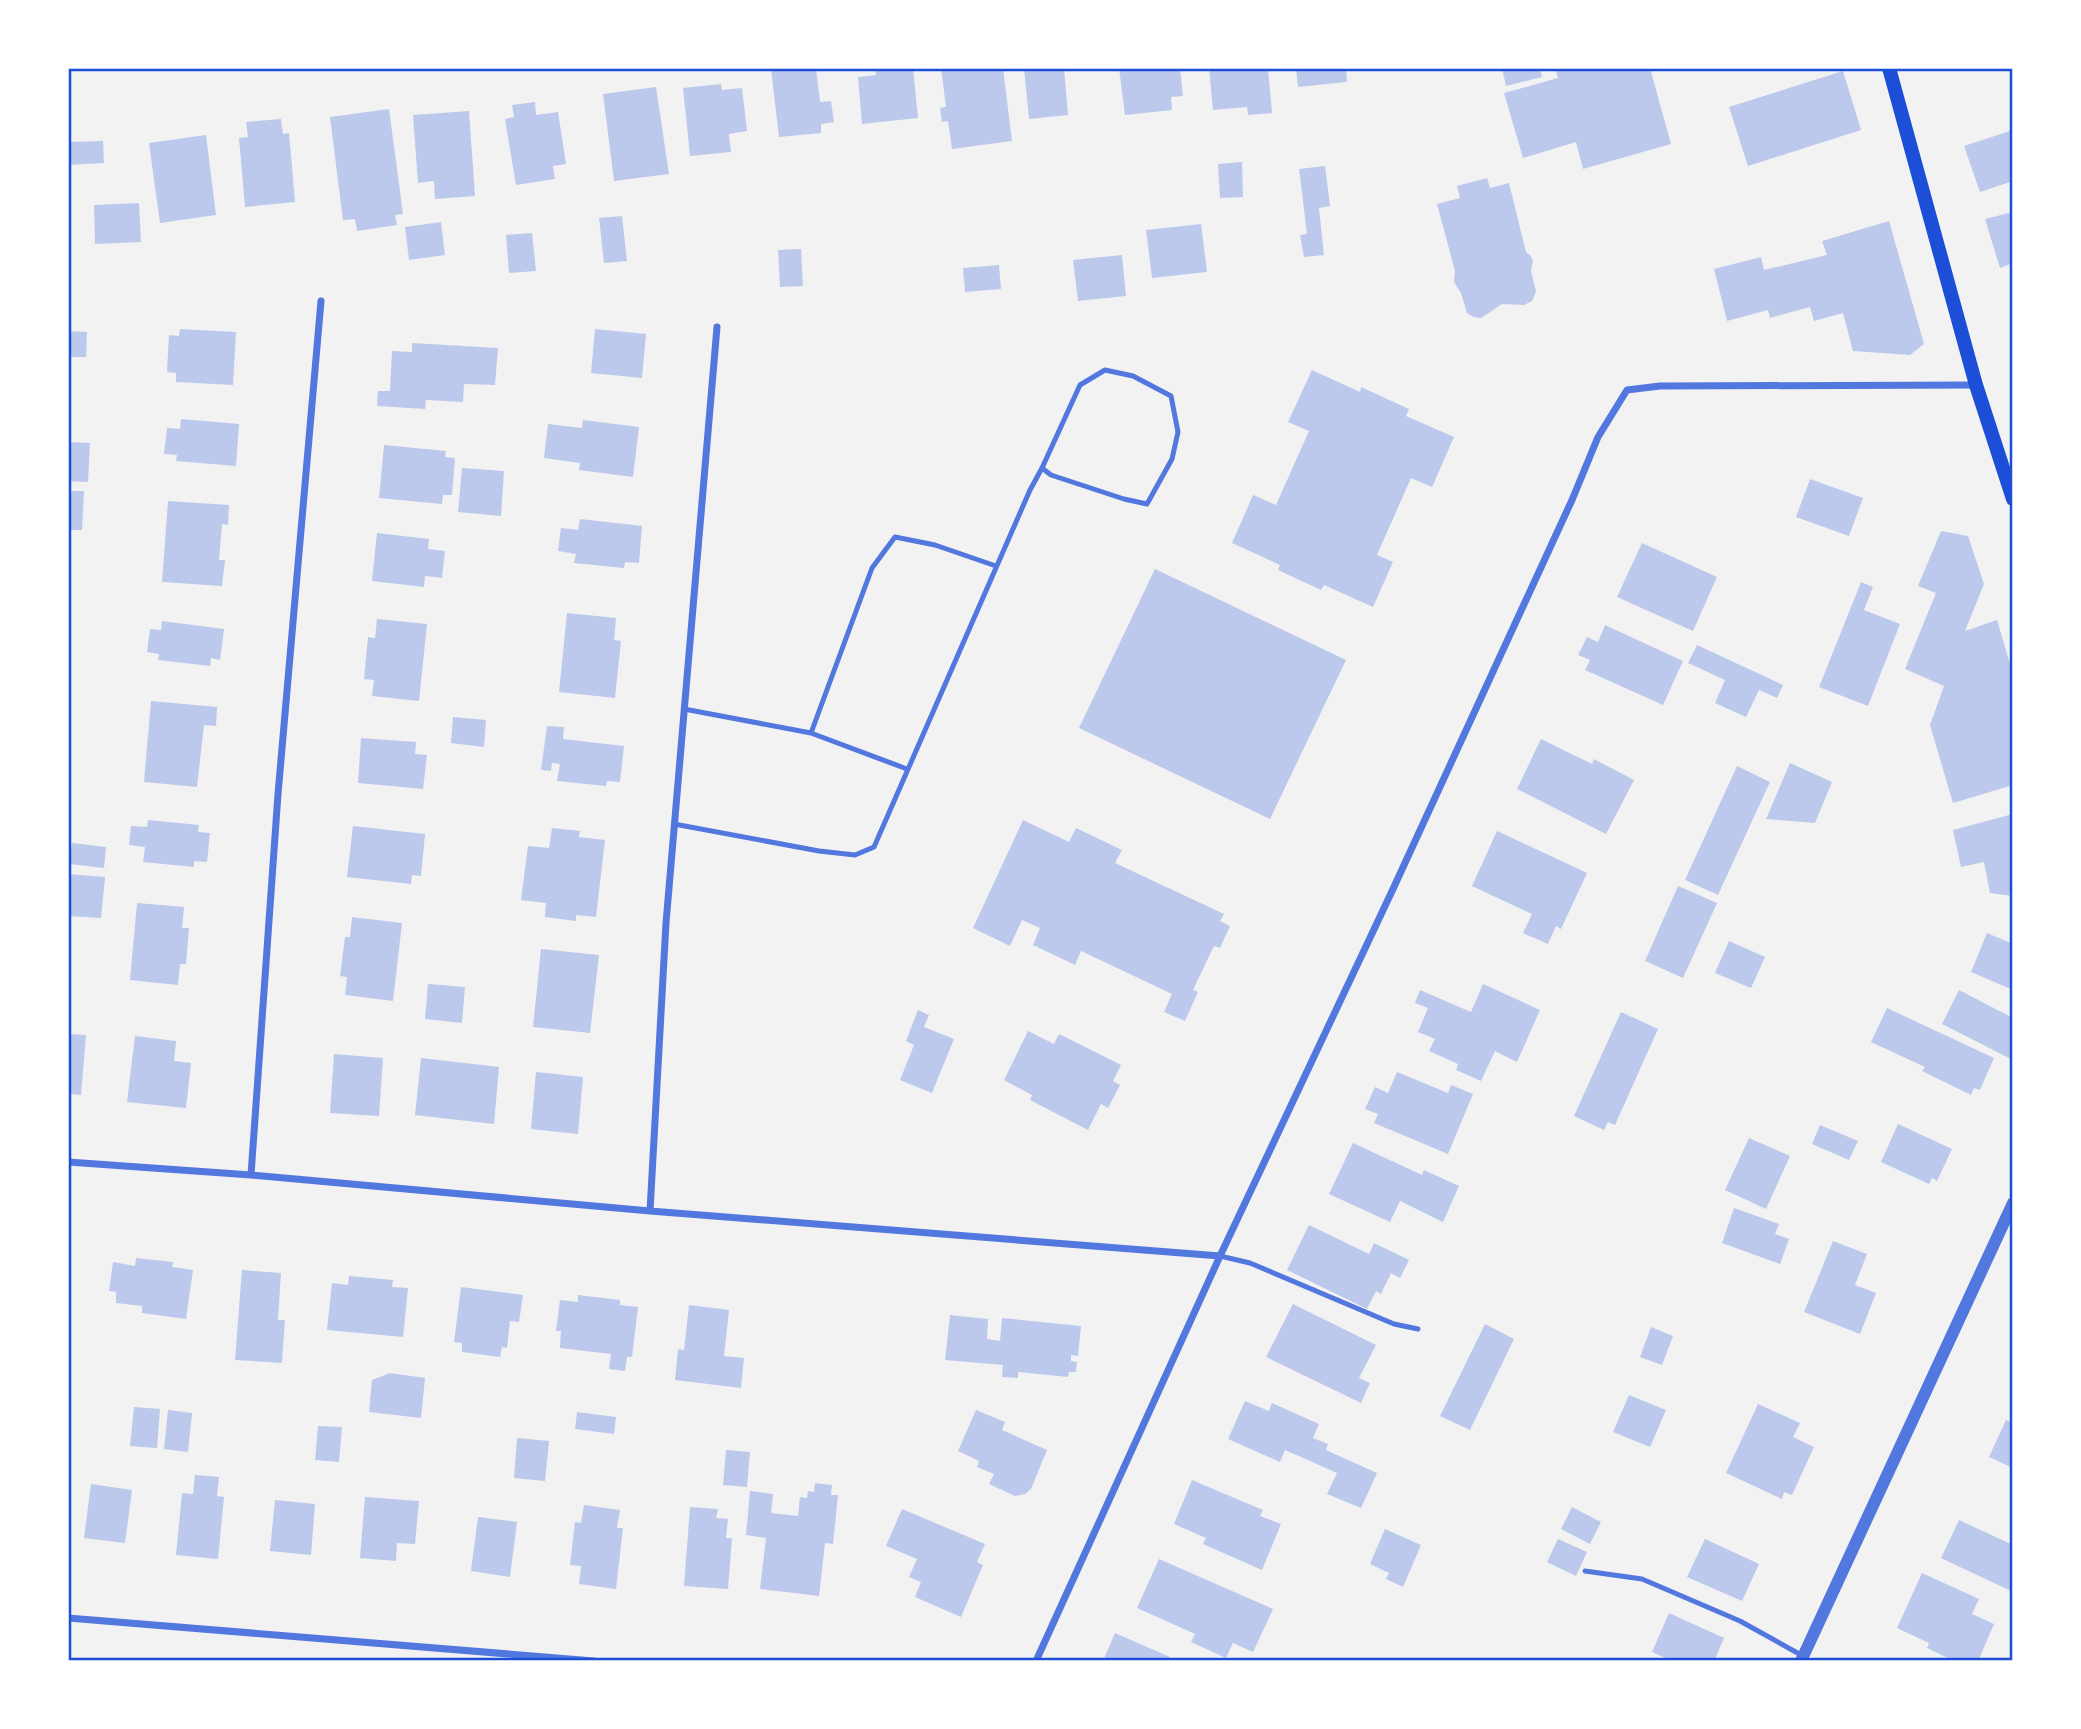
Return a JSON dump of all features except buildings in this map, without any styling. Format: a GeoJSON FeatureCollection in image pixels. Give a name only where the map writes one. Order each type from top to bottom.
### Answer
{"type":"FeatureCollection","features":[{"type":"Feature","properties":{"kind":"main road"},"geometry":{"type":"LineString","coordinates":[[1889,68],[1976,385],[2013,499]]}},
{"type":"Feature","properties":{"kind":"street"},"geometry":{"type":"LineString","coordinates":[[251,1175],[278,794],[321,301]]}},
{"type":"Feature","properties":{"kind":"street"},"geometry":{"type":"LineString","coordinates":[[650,1211],[665,936],[717,327]]}},
{"type":"Feature","properties":{"kind":"street"},"geometry":{"type":"LineString","coordinates":[[1036,1661],[1220,1256],[1572,500],[1598,437],[1627,390],[1660,386],[1976,385]]}},
{"type":"Feature","properties":{"kind":"street"},"geometry":{"type":"LineString","coordinates":[[68,1162],[1220,1256]]}},
{"type":"Feature","properties":{"kind":"street"},"geometry":{"type":"LineString","coordinates":[[1802,1658],[2013,1203]]}},
{"type":"Feature","properties":{"kind":"street"},"geometry":{"type":"LineString","coordinates":[[68,1618],[594,1661]]}},
{"type":"Feature","properties":{"kind":"lane"},"geometry":{"type":"LineString","coordinates":[[674,824],[855,855],[874,846],[996,566],[1080,385],[1105,370],[1133,376],[1171,396],[1178,432],[1172,459],[1147,504],[1051,475],[1042,468]]}},
{"type":"Feature","properties":{"kind":"lane"},"geometry":{"type":"LineString","coordinates":[[811,733],[872,568],[895,537],[935,545],[996,566]]}},
{"type":"Feature","properties":{"kind":"lane"},"geometry":{"type":"LineString","coordinates":[[684,709],[811,733],[907,769]]}},
{"type":"Feature","properties":{"kind":"lane"},"geometry":{"type":"LineString","coordinates":[[1220,1256],[1250,1263],[1394,1324],[1418,1329]]}},
{"type":"Feature","properties":{"kind":"lane"},"geometry":{"type":"LineString","coordinates":[[1585,1571],[1642,1579],[1740,1621],[1802,1658]]}}]}
